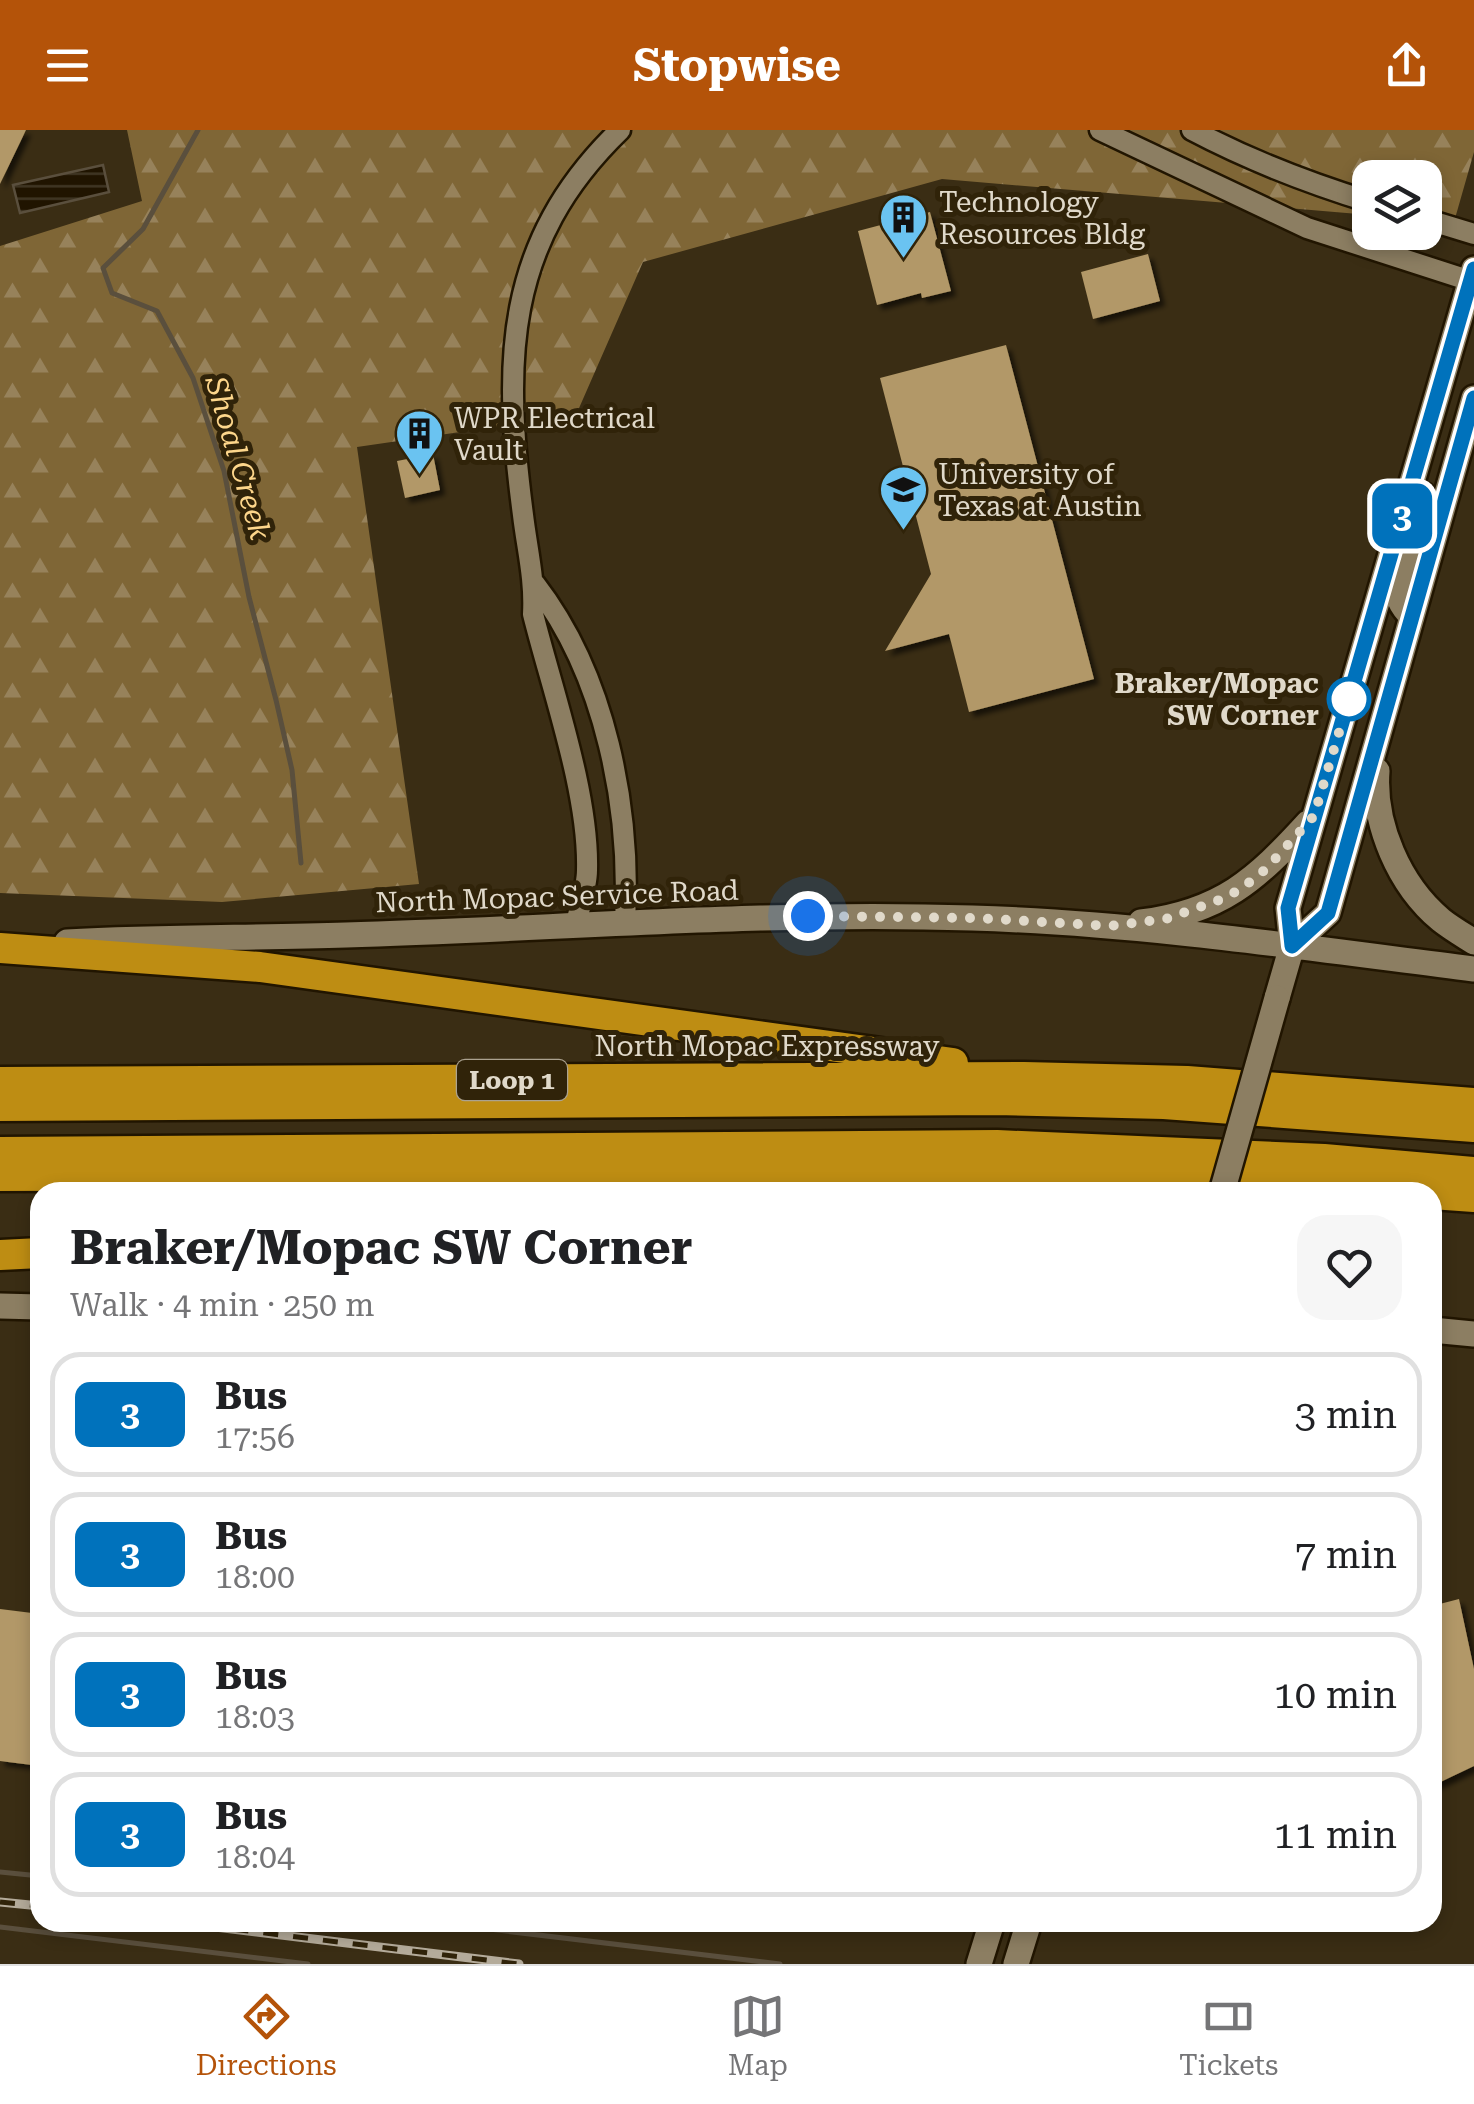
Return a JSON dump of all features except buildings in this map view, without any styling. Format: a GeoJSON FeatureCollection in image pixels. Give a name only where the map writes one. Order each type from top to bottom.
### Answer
{"type":"FeatureCollection","features":[{"type":"Feature","properties":{"kind":"highway"},"geometry":{"type":"LineString","coordinates":[[0,946],[260,967],[499,998],[721,1034],[926,1058],[1024,1077]]}},
{"type":"Feature","properties":{"kind":"highway","name":"North Mopac Expressway"},"geometry":{"type":"LineString","coordinates":[[0,1082],[1024,1077],[1187,1082],[1474,1103]]}},
{"type":"Feature","properties":{"kind":"highway"},"geometry":{"type":"LineString","coordinates":[[0,1106],[1014,1100],[1164,1104],[1474,1127]]}},
{"type":"Feature","properties":{"kind":"highway"},"geometry":{"type":"LineString","coordinates":[[0,1152],[997,1146],[1324,1159],[1474,1172]]}},
{"type":"Feature","properties":{"kind":"highway"},"geometry":{"type":"LineString","coordinates":[[0,1176],[815,1172],[1176,1177],[1255,1182]]}},
{"type":"Feature","properties":{"kind":"highway"},"geometry":{"type":"LineString","coordinates":[[758,1182],[815,1172]]}},
{"type":"Feature","properties":{"kind":"highway"},"geometry":{"type":"LineString","coordinates":[[1442,1195],[1474,1198]]}},
{"type":"Feature","properties":{"kind":"highway"},"geometry":{"type":"LineString","coordinates":[[0,1255],[30,1254]]}},
{"type":"Feature","properties":{"kind":"main road"},"geometry":{"type":"LineString","coordinates":[[1225,1182],[1292,946],[1288,908],[1473,277]]}},
{"type":"Feature","properties":{"kind":"main road"},"geometry":{"type":"LineString","coordinates":[[1292,946],[1328,913],[1474,398]]}},
{"type":"Feature","properties":{"kind":"main road"},"geometry":{"type":"LineString","coordinates":[[1412,617],[1400,601],[1398,586],[1422,509],[1424,474],[1420,456]]}},
{"type":"Feature","properties":{"kind":"main road"},"geometry":{"type":"LineString","coordinates":[[1379,736],[1375,788],[1381,825],[1394,859],[1417,895],[1440,920],[1474,942]]}},
{"type":"Feature","properties":{"kind":"main road"},"geometry":{"type":"LineString","coordinates":[[1110,926],[1166,919],[1241,889],[1266,869],[1314,816]]}},
{"type":"Feature","properties":{"kind":"main road","name":"North Mopac Service Road"},"geometry":{"type":"LineString","coordinates":[[0,946],[845,915],[1110,926],[1474,969]]}},
{"type":"Feature","properties":{"kind":"main road"},"geometry":{"type":"LineString","coordinates":[[0,1306],[30,1307]]}},
{"type":"Feature","properties":{"kind":"main road"},"geometry":{"type":"LineString","coordinates":[[1442,1331],[1474,1334]]}},
{"type":"Feature","properties":{"kind":"main road"},"geometry":{"type":"LineString","coordinates":[[980,1960],[989,1932]]}},
{"type":"Feature","properties":{"kind":"main road"},"geometry":{"type":"LineString","coordinates":[[1017,1961],[1026,1932]]}},
{"type":"Feature","properties":{"kind":"street"},"geometry":{"type":"LineString","coordinates":[[576,923],[588,874],[586,845],[581,800],[533,614],[535,584],[523,514],[512,392],[516,318],[530,264],[550,217],[620,130]]}},
{"type":"Feature","properties":{"kind":"street"},"geometry":{"type":"LineString","coordinates":[[1192,130],[1233,152],[1352,197]]}},
{"type":"Feature","properties":{"kind":"street"},"geometry":{"type":"LineString","coordinates":[[1104,131],[1307,228],[1473,277]]}},
{"type":"Feature","properties":{"kind":"street"},"geometry":{"type":"LineString","coordinates":[[1442,224],[1474,234]]}},
{"type":"Feature","properties":{"kind":"street"},"geometry":{"type":"LineString","coordinates":[[535,584],[554,609],[597,704],[613,761],[627,874],[624,922]]}},
{"type":"Feature","properties":{"kind":"street"},"geometry":{"type":"LineString","coordinates":[[558,710],[585,698],[597,704]]}},
{"type":"Feature","properties":{"kind":"green space"},"geometry":{"type":"Polygon","coordinates":[[[127,130],[1474,130],[1474,152],[1454,222],[1442,221],[1442,160],[1352,160],[1352,213],[942,179],[643,262],[576,415],[357,447],[419,884],[222,902],[0,893],[0,246],[142,201],[127,130]]]}},
{"type":"Feature","properties":{"kind":"shaded area"},"geometry":{"type":"Polygon","coordinates":[[[103,165],[109,192],[20,213],[13,185],[103,165]]]}},
{"type":"Feature","properties":{"kind":"waterway","name":"Shoal Creek"},"geometry":{"type":"LineString","coordinates":[[198,130],[143,229],[103,268],[112,293],[157,311],[193,378],[224,471],[249,597],[292,770],[301,863]]}},
{"type":"Feature","properties":{"kind":"waterway"},"geometry":{"type":"LineString","coordinates":[[0,1872],[30,1875]]}},
{"type":"Feature","properties":{"kind":"waterway"},"geometry":{"type":"LineString","coordinates":[[0,1927],[30,1931]]}},
{"type":"Feature","properties":{"kind":"waterway"},"geometry":{"type":"LineString","coordinates":[[42,1932],[308,1964]]}},
{"type":"Feature","properties":{"kind":"waterway"},"geometry":{"type":"LineString","coordinates":[[513,1932],[780,1964]]}},
{"type":"Feature","properties":{"kind":"railway"},"geometry":{"type":"LineString","coordinates":[[0,1902],[30,1905]]}},
{"type":"Feature","properties":{"kind":"railway"},"geometry":{"type":"LineString","coordinates":[[256,1932],[519,1964]]}},
{"type":"Feature","properties":{"kind":"bus line","name":"3"},"geometry":{"type":"LineString","coordinates":[[1474,269],[1288,908],[1292,946],[1328,913],[1474,398]]}},
{"type":"Feature","properties":{"kind":"place","name":"Technology Resources Bldg"},"geometry":{"type":"Point","coordinates":[904,260]}},
{"type":"Feature","properties":{"kind":"place","name":"WPR Electrical Vault"},"geometry":{"type":"Point","coordinates":[419,476]}},
{"type":"Feature","properties":{"kind":"place","name":"University of Texas at Austin"},"geometry":{"type":"Point","coordinates":[903,532]}},
{"type":"Feature","properties":{"kind":"place","name":"Braker/Mopac SW Corner"},"geometry":{"type":"Point","coordinates":[1349,699]}},
{"type":"Feature","properties":{"kind":"route"},"geometry":{"type":"LineString","coordinates":[[808,916],[976,918],[1110,926],[1166,919],[1222,899],[1266,869],[1314,816],[1349,699]]}}]}
